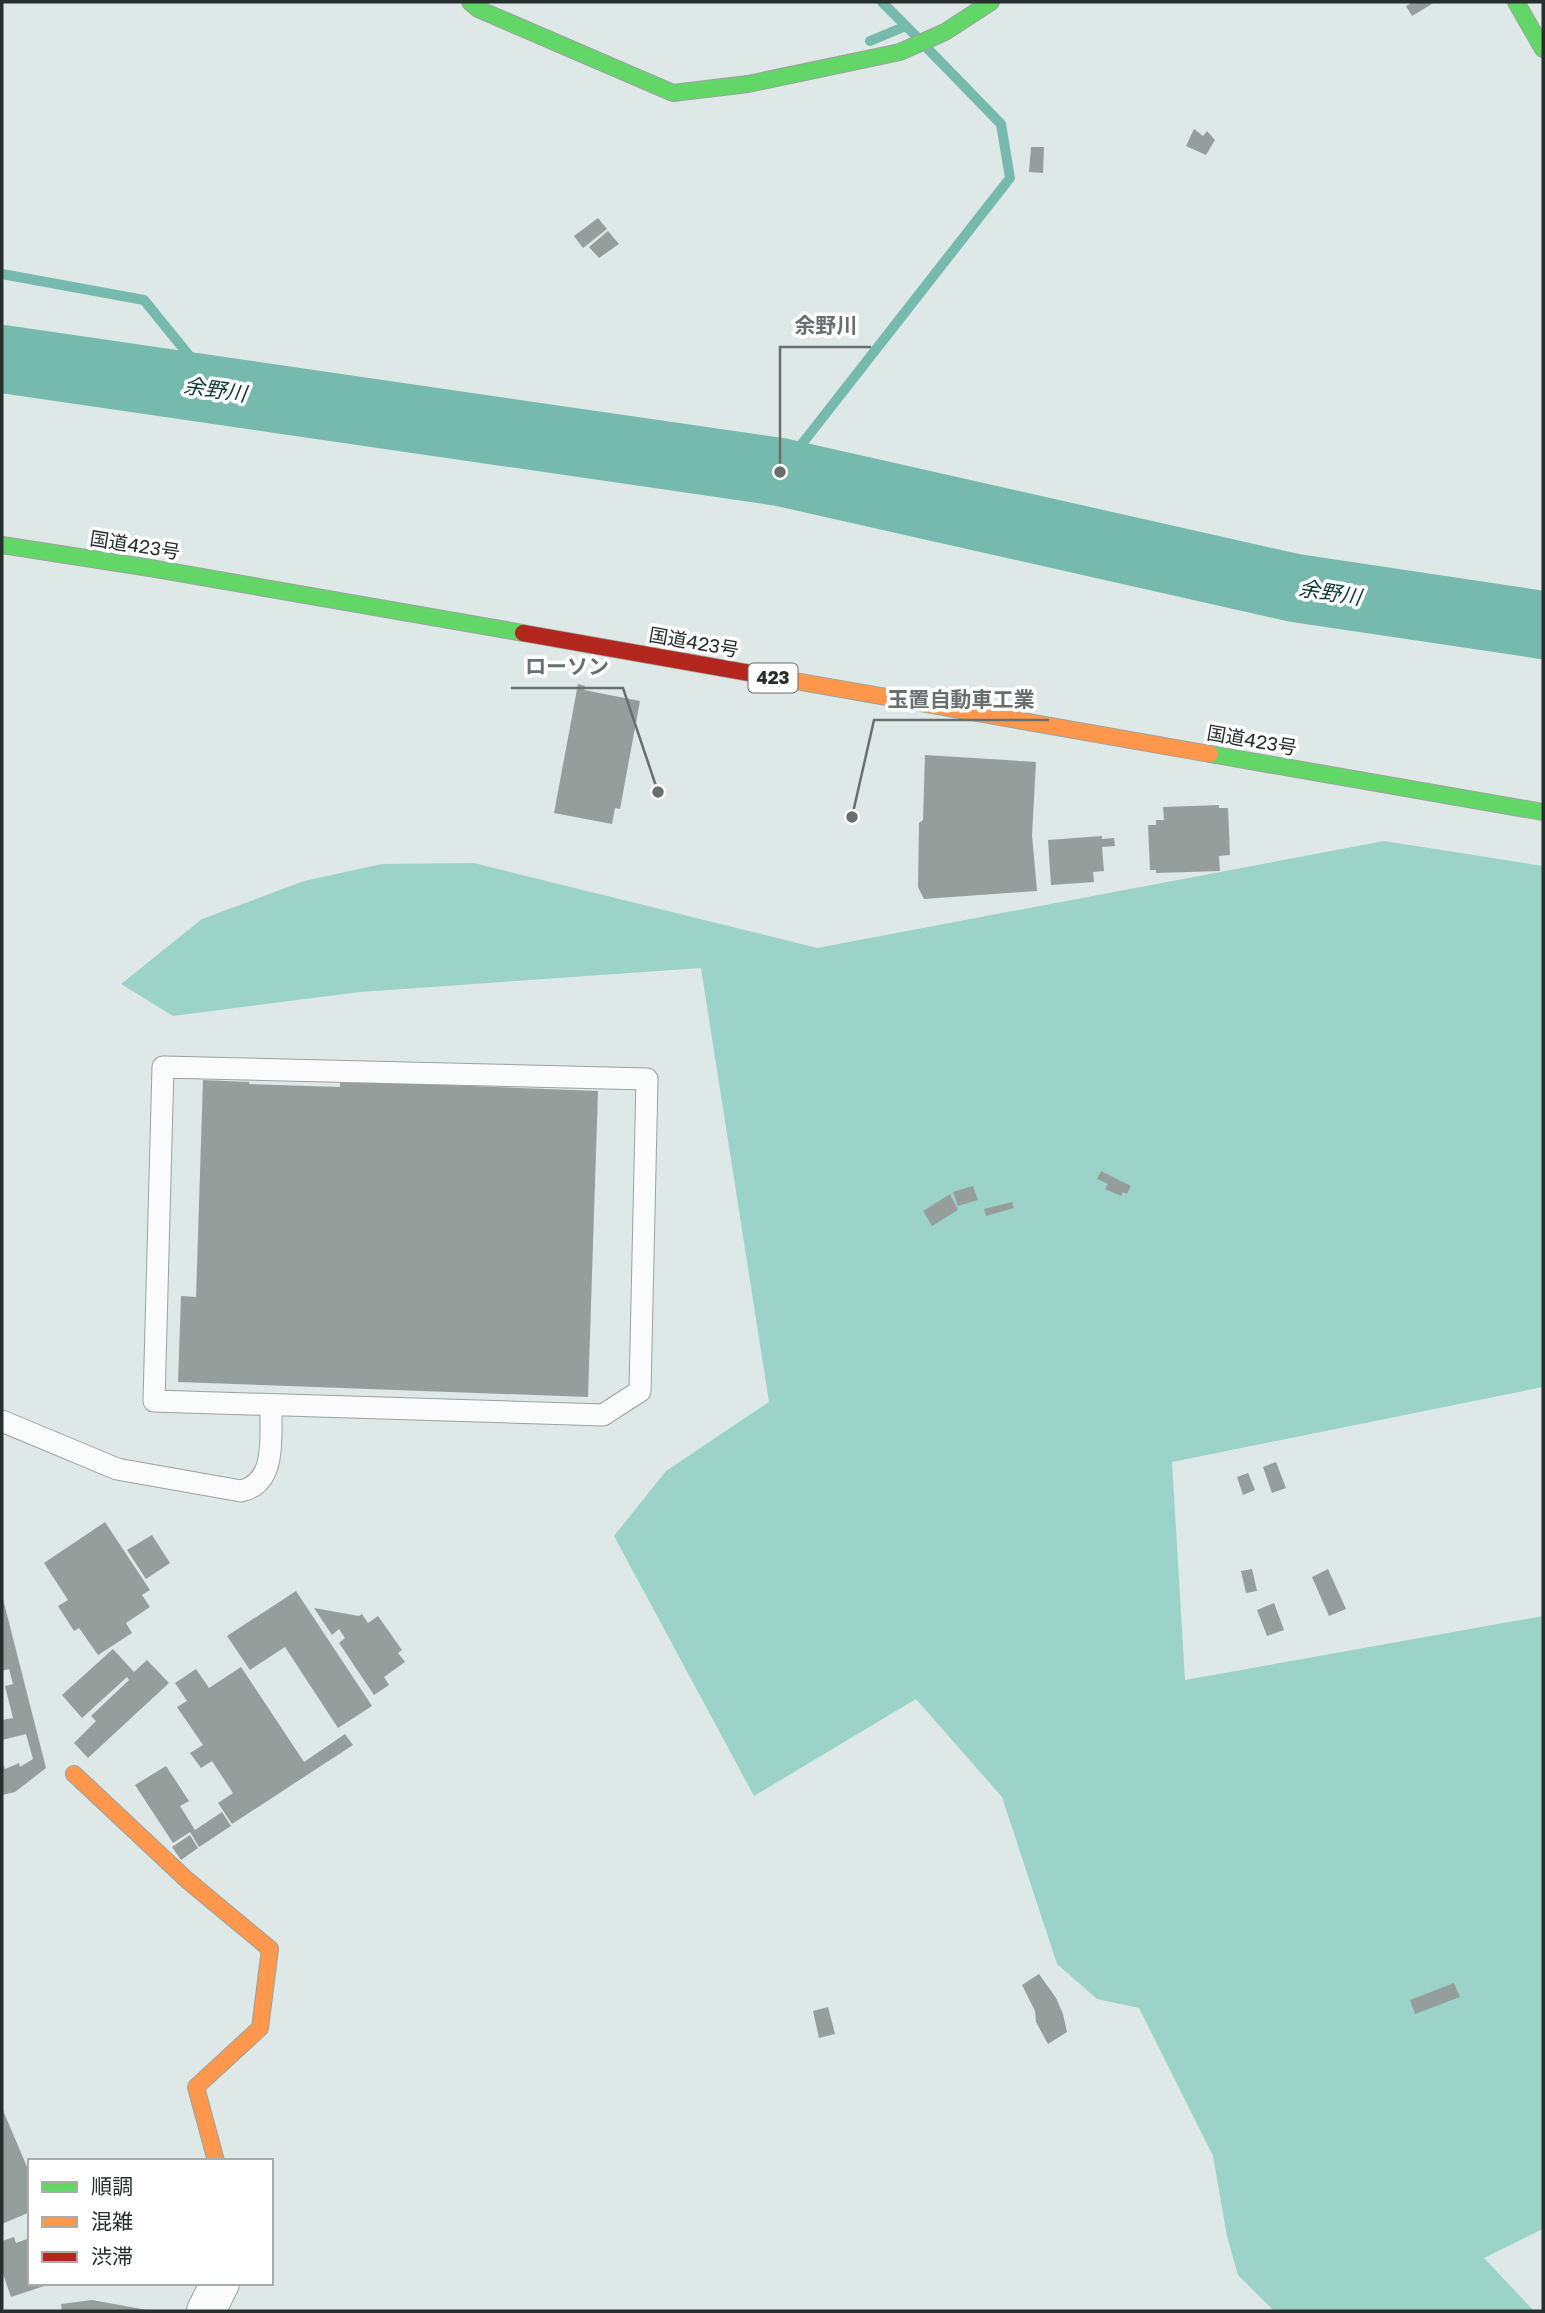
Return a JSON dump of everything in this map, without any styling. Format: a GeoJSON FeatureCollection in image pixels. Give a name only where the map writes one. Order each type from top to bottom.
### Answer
{"type":"FeatureCollection","features":[{"type":"Feature","properties":{"kind":"main road"},"geometry":{"type":"LineString","coordinates":[[470,2],[478,9],[673,93],[748,84],[900,52],[945,32],[991,2]]}},
{"type":"Feature","properties":{"kind":"main road"},"geometry":{"type":"LineString","coordinates":[[1516,2],[1543,49]]}},
{"type":"Feature","properties":{"kind":"main road","name":"国道423号"},"geometry":{"type":"LineString","coordinates":[[2,545],[150,568],[1543,813]]}},
{"type":"Feature","properties":{"kind":"main road"},"geometry":{"type":"LineString","coordinates":[[74,1774],[187,1880],[271,1949],[260,2028],[195,2087],[215,2159]]}},
{"type":"Feature","properties":{"kind":"street"},"geometry":{"type":"LineString","coordinates":[[206,2311],[219,2285]]}},
{"type":"Feature","properties":{"kind":"lane"},"geometry":{"type":"LineString","coordinates":[[163,1067],[647,1079],[640,1391],[603,1415],[271,1406],[154,1401],[163,1067]]}},
{"type":"Feature","properties":{"kind":"lane"},"geometry":{"type":"LineString","coordinates":[[2,1420],[117,1469],[241,1491],[251,1489],[265,1474],[269,1461],[271,1406]]}},
{"type":"Feature","properties":{"kind":"green space"},"geometry":{"type":"Polygon","coordinates":[[[1384,841],[1543,866],[1543,1387],[1172,1462],[1185,1680],[1543,1616],[1543,2229],[1484,2258],[1534,2311],[1274,2311],[1238,2275],[1227,2236],[1213,2156],[1139,2008],[1097,1999],[1057,1964],[1002,1797],[916,1699],[754,1796],[614,1536],[666,1471],[769,1402],[701,968],[360,992],[173,1016],[121,984],[202,919],[304,881],[382,864],[474,863],[817,948],[1384,841]]]}},
{"type":"Feature","properties":{"kind":"building"},"geometry":{"type":"Polygon","coordinates":[[[1413,2],[1435,2],[1412,16],[1406,6],[1413,2]]]}},
{"type":"Feature","properties":{"kind":"building"},"geometry":{"type":"Polygon","coordinates":[[[1194,129],[1203,136],[1207,131],[1215,140],[1206,155],[1186,146],[1194,129]]]}},
{"type":"Feature","properties":{"kind":"building"},"geometry":{"type":"Polygon","coordinates":[[[1031,147],[1044,147],[1043,173],[1029,172],[1031,147]]]}},
{"type":"Feature","properties":{"kind":"building"},"geometry":{"type":"Polygon","coordinates":[[[598,218],[607,229],[583,248],[574,236],[598,218]]]}},
{"type":"Feature","properties":{"kind":"building"},"geometry":{"type":"Polygon","coordinates":[[[608,231],[619,244],[599,258],[589,247],[608,231]]]}},
{"type":"Feature","properties":{"kind":"building"},"geometry":{"type":"Polygon","coordinates":[[[578,684],[585,686],[584,690],[640,701],[620,809],[615,808],[612,824],[554,813],[578,684]]]}},
{"type":"Feature","properties":{"kind":"building"},"geometry":{"type":"Polygon","coordinates":[[[925,755],[1036,762],[1032,835],[1037,891],[924,899],[918,887],[919,823],[923,820],[925,755]]]}},
{"type":"Feature","properties":{"kind":"building"},"geometry":{"type":"Polygon","coordinates":[[[1219,805],[1219,808],[1228,808],[1230,855],[1219,856],[1220,871],[1156,873],[1156,870],[1150,870],[1148,825],[1156,825],[1156,820],[1164,820],[1163,807],[1219,805]]]}},
{"type":"Feature","properties":{"kind":"building"},"geometry":{"type":"Polygon","coordinates":[[[1102,836],[1102,839],[1114,838],[1115,846],[1102,847],[1104,871],[1093,872],[1094,882],[1051,885],[1048,840],[1102,836]]]}},
{"type":"Feature","properties":{"kind":"building"},"geometry":{"type":"Polygon","coordinates":[[[203,1080],[340,1087],[340,1081],[598,1091],[588,1397],[178,1382],[181,1296],[196,1297],[203,1080]]]}},
{"type":"Feature","properties":{"kind":"building"},"geometry":{"type":"Polygon","coordinates":[[[1101,1171],[1131,1186],[1127,1194],[1123,1192],[1121,1196],[1105,1189],[1108,1184],[1097,1179],[1101,1171]]]}},
{"type":"Feature","properties":{"kind":"building"},"geometry":{"type":"Polygon","coordinates":[[[973,1186],[978,1200],[958,1206],[953,1192],[973,1186]]]}},
{"type":"Feature","properties":{"kind":"building"},"geometry":{"type":"Polygon","coordinates":[[[950,1194],[958,1210],[932,1226],[923,1211],[950,1194]]]}},
{"type":"Feature","properties":{"kind":"building"},"geometry":{"type":"Polygon","coordinates":[[[1012,1202],[1014,1208],[986,1216],[984,1209],[1012,1202]]]}},
{"type":"Feature","properties":{"kind":"building"},"geometry":{"type":"Polygon","coordinates":[[[1276,1462],[1286,1488],[1272,1493],[1263,1467],[1276,1462]]]}},
{"type":"Feature","properties":{"kind":"building"},"geometry":{"type":"Polygon","coordinates":[[[1248,1473],[1255,1490],[1243,1495],[1237,1477],[1248,1473]]]}},
{"type":"Feature","properties":{"kind":"building"},"geometry":{"type":"Polygon","coordinates":[[[105,1522],[150,1590],[142,1595],[150,1607],[126,1623],[132,1633],[98,1655],[79,1628],[74,1631],[58,1606],[68,1600],[44,1563],[105,1522]]]}},
{"type":"Feature","properties":{"kind":"building"},"geometry":{"type":"Polygon","coordinates":[[[152,1535],[170,1563],[146,1579],[127,1550],[152,1535]]]}},
{"type":"Feature","properties":{"kind":"building"},"geometry":{"type":"Polygon","coordinates":[[[1252,1569],[1257,1591],[1246,1593],[1241,1571],[1252,1569]]]}},
{"type":"Feature","properties":{"kind":"building"},"geometry":{"type":"Polygon","coordinates":[[[1328,1569],[1346,1609],[1329,1616],[1312,1577],[1328,1569]]]}},
{"type":"Feature","properties":{"kind":"building"},"geometry":{"type":"Polygon","coordinates":[[[296,1591],[372,1706],[338,1728],[285,1647],[250,1670],[227,1636],[296,1591]]]}},
{"type":"Feature","properties":{"kind":"building"},"geometry":{"type":"Polygon","coordinates":[[[2,1595],[46,1768],[15,1792],[2,1795],[2,1762],[5,1769],[19,1763],[20,1767],[33,1759],[26,1734],[2,1740],[2,1720],[13,1718],[5,1686],[13,1684],[9,1669],[2,1671],[2,1595]]]}},
{"type":"Feature","properties":{"kind":"building"},"geometry":{"type":"Polygon","coordinates":[[[1274,1603],[1284,1630],[1267,1636],[1257,1610],[1274,1603]]]}},
{"type":"Feature","properties":{"kind":"building"},"geometry":{"type":"Polygon","coordinates":[[[314,1608],[359,1616],[362,1614],[368,1623],[378,1616],[402,1650],[398,1653],[405,1662],[384,1677],[389,1685],[374,1695],[339,1643],[345,1638],[339,1629],[332,1635],[314,1608]]]}},
{"type":"Feature","properties":{"kind":"building"},"geometry":{"type":"Polygon","coordinates":[[[113,1649],[134,1672],[147,1660],[169,1683],[88,1758],[74,1743],[96,1721],[91,1716],[129,1680],[127,1677],[82,1718],[62,1695],[113,1649]]]}},
{"type":"Feature","properties":{"kind":"building"},"geometry":{"type":"Polygon","coordinates":[[[241,1667],[304,1762],[345,1734],[353,1745],[232,1824],[218,1803],[233,1793],[212,1761],[201,1768],[190,1753],[203,1745],[177,1707],[187,1701],[175,1683],[196,1669],[209,1688],[241,1667]]]}},
{"type":"Feature","properties":{"kind":"building"},"geometry":{"type":"Polygon","coordinates":[[[166,1766],[189,1801],[180,1806],[195,1830],[222,1812],[231,1826],[199,1847],[190,1832],[173,1843],[135,1785],[166,1766]]]}},
{"type":"Feature","properties":{"kind":"building"},"geometry":{"type":"Polygon","coordinates":[[[190,1835],[198,1848],[181,1860],[172,1847],[190,1835]]]}},
{"type":"Feature","properties":{"kind":"building"},"geometry":{"type":"Polygon","coordinates":[[[1039,1974],[1056,1998],[1067,2032],[1048,2044],[1036,2022],[1035,2011],[1022,1985],[1039,1974]]]}},
{"type":"Feature","properties":{"kind":"building"},"geometry":{"type":"Polygon","coordinates":[[[1454,1983],[1460,1997],[1415,2014],[1410,2000],[1454,1983]]]}},
{"type":"Feature","properties":{"kind":"building"},"geometry":{"type":"Polygon","coordinates":[[[828,2007],[835,2034],[819,2038],[813,2011],[828,2007]]]}},
{"type":"Feature","properties":{"kind":"building"},"geometry":{"type":"Polygon","coordinates":[[[2,2108],[28,2169],[28,2213],[2,2224],[2,2108]]]}},
{"type":"Feature","properties":{"kind":"building"},"geometry":{"type":"Polygon","coordinates":[[[14,2237],[16,2243],[28,2239],[28,2285],[47,2285],[11,2297],[2,2271],[2,2241],[14,2237]]]}},
{"type":"Feature","properties":{"kind":"building"},"geometry":{"type":"Polygon","coordinates":[[[92,2300],[147,2311],[62,2311],[61,2304],[92,2300]]]}},
{"type":"Feature","properties":{"kind":"waterway"},"geometry":{"type":"LineString","coordinates":[[882,2],[917,37]]}},
{"type":"Feature","properties":{"kind":"waterway"},"geometry":{"type":"LineString","coordinates":[[870,41],[906,26]]}},
{"type":"Feature","properties":{"kind":"waterway"},"geometry":{"type":"LineString","coordinates":[[780,472],[1010,178],[1001,124],[928,49]]}},
{"type":"Feature","properties":{"kind":"waterway"},"geometry":{"type":"LineString","coordinates":[[2,274],[144,300],[217,390]]}},
{"type":"Feature","properties":{"kind":"waterway","name":"余野川"},"geometry":{"type":"LineString","coordinates":[[2,359],[780,472],[1295,588],[1543,625]]}},
{"type":"Feature","properties":{"kind":"traffic: fast"},"geometry":{"type":"LineString","coordinates":[[470,2],[478,9],[673,93],[748,84],[900,52],[945,32],[991,2]]}},
{"type":"Feature","properties":{"kind":"traffic: fast"},"geometry":{"type":"LineString","coordinates":[[1516,2],[1543,49]]}},
{"type":"Feature","properties":{"kind":"traffic: fast"},"geometry":{"type":"LineString","coordinates":[[2,545],[523,633]]}},
{"type":"Feature","properties":{"kind":"traffic: fast"},"geometry":{"type":"LineString","coordinates":[[1210,754],[1543,812]]}},
{"type":"Feature","properties":{"kind":"traffic: slow"},"geometry":{"type":"LineString","coordinates":[[761,675],[1210,754]]}},
{"type":"Feature","properties":{"kind":"traffic: slow"},"geometry":{"type":"LineString","coordinates":[[74,1774],[187,1880],[270,1949],[260,2028],[196,2087],[215,2159]]}},
{"type":"Feature","properties":{"kind":"traffic: jam"},"geometry":{"type":"LineString","coordinates":[[523,633],[761,675]]}},
{"type":"Feature","properties":{"kind":"place","name":"余野川"},"geometry":{"type":"Point","coordinates":[780,472]}},
{"type":"Feature","properties":{"kind":"place","name":"ローソン"},"geometry":{"type":"Point","coordinates":[658,792]}},
{"type":"Feature","properties":{"kind":"place","name":"玉置自動車工業"},"geometry":{"type":"Point","coordinates":[852,817]}}]}
